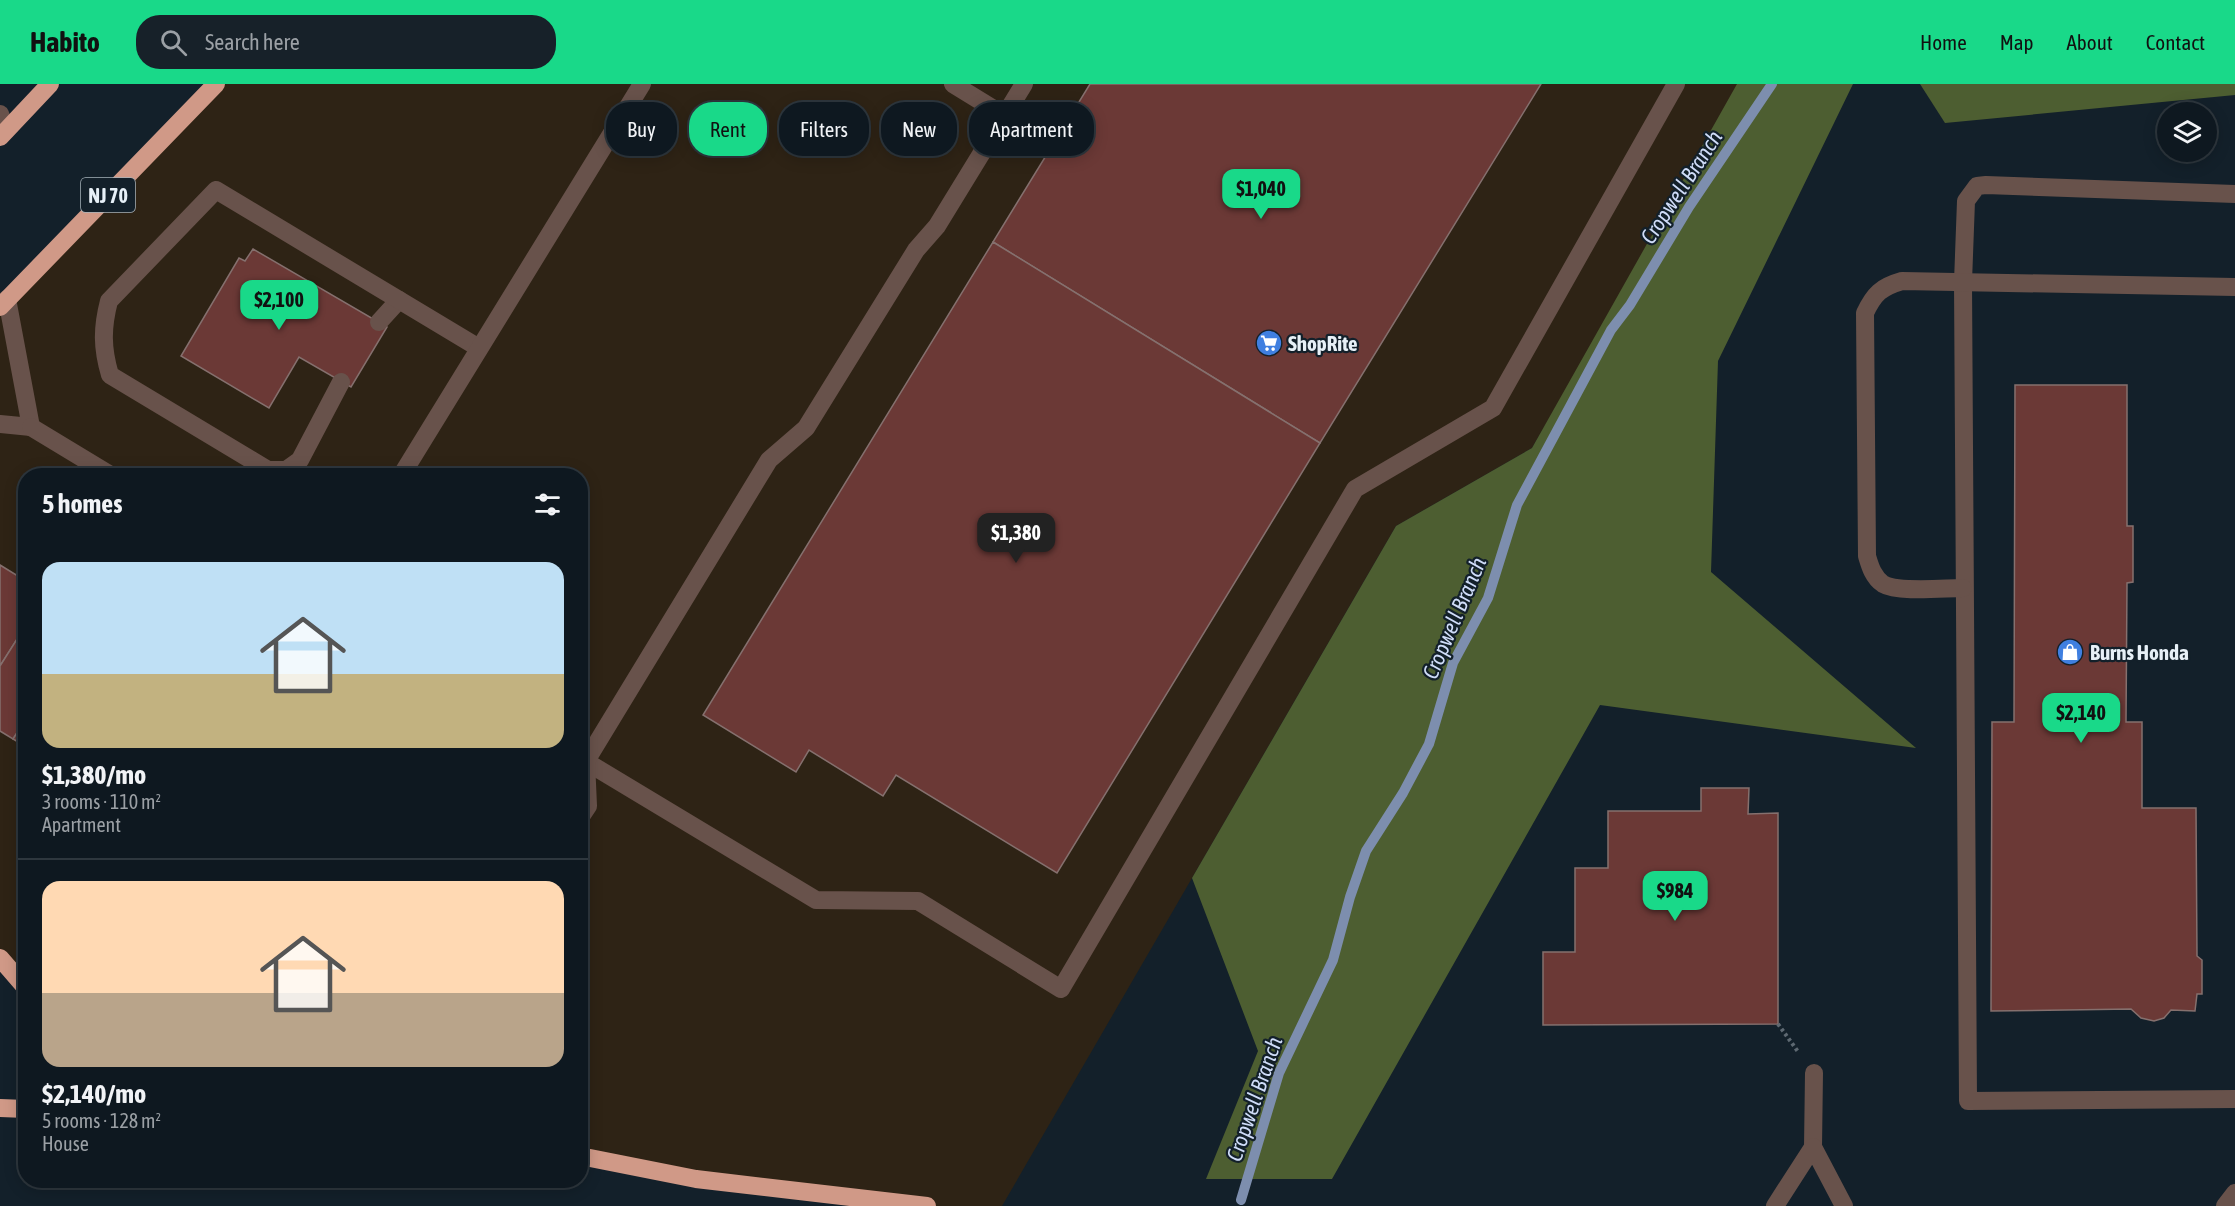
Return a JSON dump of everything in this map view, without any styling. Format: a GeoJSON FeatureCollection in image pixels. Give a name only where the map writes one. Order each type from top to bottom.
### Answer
{"type":"FeatureCollection","features":[{"type":"Feature","properties":{"kind":"highway"},"geometry":{"type":"LineString","coordinates":[[2,127],[50,84]]}},
{"type":"Feature","properties":{"kind":"highway","name":"NJ 70"},"geometry":{"type":"LineString","coordinates":[[4,303],[216,84]]}},
{"type":"Feature","properties":{"kind":"highway"},"geometry":{"type":"LineString","coordinates":[[0,958],[18,979]]}},
{"type":"Feature","properties":{"kind":"highway"},"geometry":{"type":"LineString","coordinates":[[0,1108],[18,1109]]}},
{"type":"Feature","properties":{"kind":"highway"},"geometry":{"type":"LineString","coordinates":[[588,1158],[696,1179],[927,1206]]}},
{"type":"Feature","properties":{"kind":"lane"},"geometry":{"type":"LineString","coordinates":[[406,468],[642,84]]}},
{"type":"Feature","properties":{"kind":"lane"},"geometry":{"type":"LineString","coordinates":[[953,84],[982,102]]}},
{"type":"Feature","properties":{"kind":"lane"},"geometry":{"type":"LineString","coordinates":[[1013,102],[1024,84]]}},
{"type":"Feature","properties":{"kind":"lane"},"geometry":{"type":"LineString","coordinates":[[588,762],[816,900],[918,901],[1061,989],[1355,489],[1493,408],[1676,84]]}},
{"type":"Feature","properties":{"kind":"lane"},"geometry":{"type":"LineString","coordinates":[[588,751],[769,460],[806,428],[916,250],[938,226],[981,156]]}},
{"type":"Feature","properties":{"kind":"lane"},"geometry":{"type":"LineString","coordinates":[[2235,194],[1986,184],[1977,186],[1966,201],[1963,282],[1963,588],[1968,1101],[2235,1099]]}},
{"type":"Feature","properties":{"kind":"lane"},"geometry":{"type":"LineString","coordinates":[[265,468],[110,375],[103,351],[103,326],[109,301],[216,189],[479,348]]}},
{"type":"Feature","properties":{"kind":"lane"},"geometry":{"type":"LineString","coordinates":[[1963,588],[1899,588],[1883,584],[1872,572],[1867,556],[1865,313],[1873,296],[1884,286],[1902,281],[2235,287]]}},
{"type":"Feature","properties":{"kind":"lane"},"geometry":{"type":"LineString","coordinates":[[379,322],[399,300]]}},
{"type":"Feature","properties":{"kind":"lane"},"geometry":{"type":"LineString","coordinates":[[4,303],[31,427]]}},
{"type":"Feature","properties":{"kind":"lane"},"geometry":{"type":"LineString","coordinates":[[289,468],[300,460],[341,382]]}},
{"type":"Feature","properties":{"kind":"lane"},"geometry":{"type":"LineString","coordinates":[[0,424],[31,427],[99,468]]}},
{"type":"Feature","properties":{"kind":"lane"},"geometry":{"type":"LineString","coordinates":[[1814,1073],[1813,1148],[1844,1206]]}},
{"type":"Feature","properties":{"kind":"lane"},"geometry":{"type":"LineString","coordinates":[[1774,1206],[1813,1148]]}},
{"type":"Feature","properties":{"kind":"lane"},"geometry":{"type":"LineString","coordinates":[[2225,1206],[2235,1193]]}},
{"type":"Feature","properties":{"kind":"path"},"geometry":{"type":"LineString","coordinates":[[1778,1024],[1814,1073]]}},
{"type":"Feature","properties":{"kind":"shaded area"},"geometry":{"type":"Polygon","coordinates":[[[216,84],[1743,84],[1532,448],[1396,526],[1002,1206],[927,1206],[588,1157],[588,468],[18,468],[18,980],[0,958],[0,307],[216,84]]]}},
{"type":"Feature","properties":{"kind":"green space"},"geometry":{"type":"Polygon","coordinates":[[[1737,84],[1853,84],[1718,361],[1711,572],[1916,748],[1600,705],[1332,1179],[1206,1179],[1258,1051],[1192,878],[1396,526],[1532,448],[1737,84]]]}},
{"type":"Feature","properties":{"kind":"green space"},"geometry":{"type":"Polygon","coordinates":[[[1920,84],[2235,84],[2235,95],[1945,123],[1920,84]]]}},
{"type":"Feature","properties":{"kind":"building","name":"ShopRite"},"geometry":{"type":"Polygon","coordinates":[[[1090,84],[1541,84],[1320,443],[993,242],[1046,156],[1094,156],[1094,102],[1079,102],[1090,84]]]}},
{"type":"Feature","properties":{"kind":"building"},"geometry":{"type":"Polygon","coordinates":[[[993,242],[1320,443],[1057,873],[896,775],[883,796],[809,750],[796,772],[703,715],[993,242]]]}},
{"type":"Feature","properties":{"kind":"building"},"geometry":{"type":"Polygon","coordinates":[[[253,249],[387,327],[351,387],[299,357],[269,408],[181,356],[239,258],[245,261],[253,249]]]}},
{"type":"Feature","properties":{"kind":"building","name":"Burns Honda"},"geometry":{"type":"Polygon","coordinates":[[[2015,385],[2127,385],[2127,526],[2133,526],[2133,582],[2127,583],[2126,722],[2142,722],[2142,808],[2196,808],[2197,956],[2202,960],[2202,994],[2197,994],[2195,1011],[2171,1010],[2164,1018],[2154,1021],[2141,1018],[2131,1009],[1991,1011],[1992,722],[2014,722],[2015,385]]]}},
{"type":"Feature","properties":{"kind":"building"},"geometry":{"type":"Polygon","coordinates":[[[0,565],[18,576],[18,638],[0,666],[0,565]]]}},
{"type":"Feature","properties":{"kind":"building"},"geometry":{"type":"Polygon","coordinates":[[[18,638],[18,731],[13,739],[0,731],[0,666],[18,638]]]}},
{"type":"Feature","properties":{"kind":"building"},"geometry":{"type":"Polygon","coordinates":[[[18,731],[18,742],[13,739],[18,731]]]}},
{"type":"Feature","properties":{"kind":"building"},"geometry":{"type":"Polygon","coordinates":[[[1701,788],[1749,788],[1748,814],[1778,813],[1778,1024],[1543,1025],[1543,952],[1575,952],[1575,868],[1608,868],[1608,811],[1701,811],[1701,788]]]}},
{"type":"Feature","properties":{"kind":"waterway","name":"Cropwell Branch"},"geometry":{"type":"LineString","coordinates":[[1241,1200],[1279,1073],[1333,960],[1350,897],[1366,851],[1403,793],[1429,744],[1453,663],[1488,598],[1517,505],[1611,330],[1630,305],[1689,207],[1772,84]]}},
{"type":"Feature","properties":{"kind":"place","name":"ShopRite"},"geometry":{"type":"Point","coordinates":[1269,343]}},
{"type":"Feature","properties":{"kind":"place","name":"Burns Honda"},"geometry":{"type":"Point","coordinates":[2070,652]}}]}
